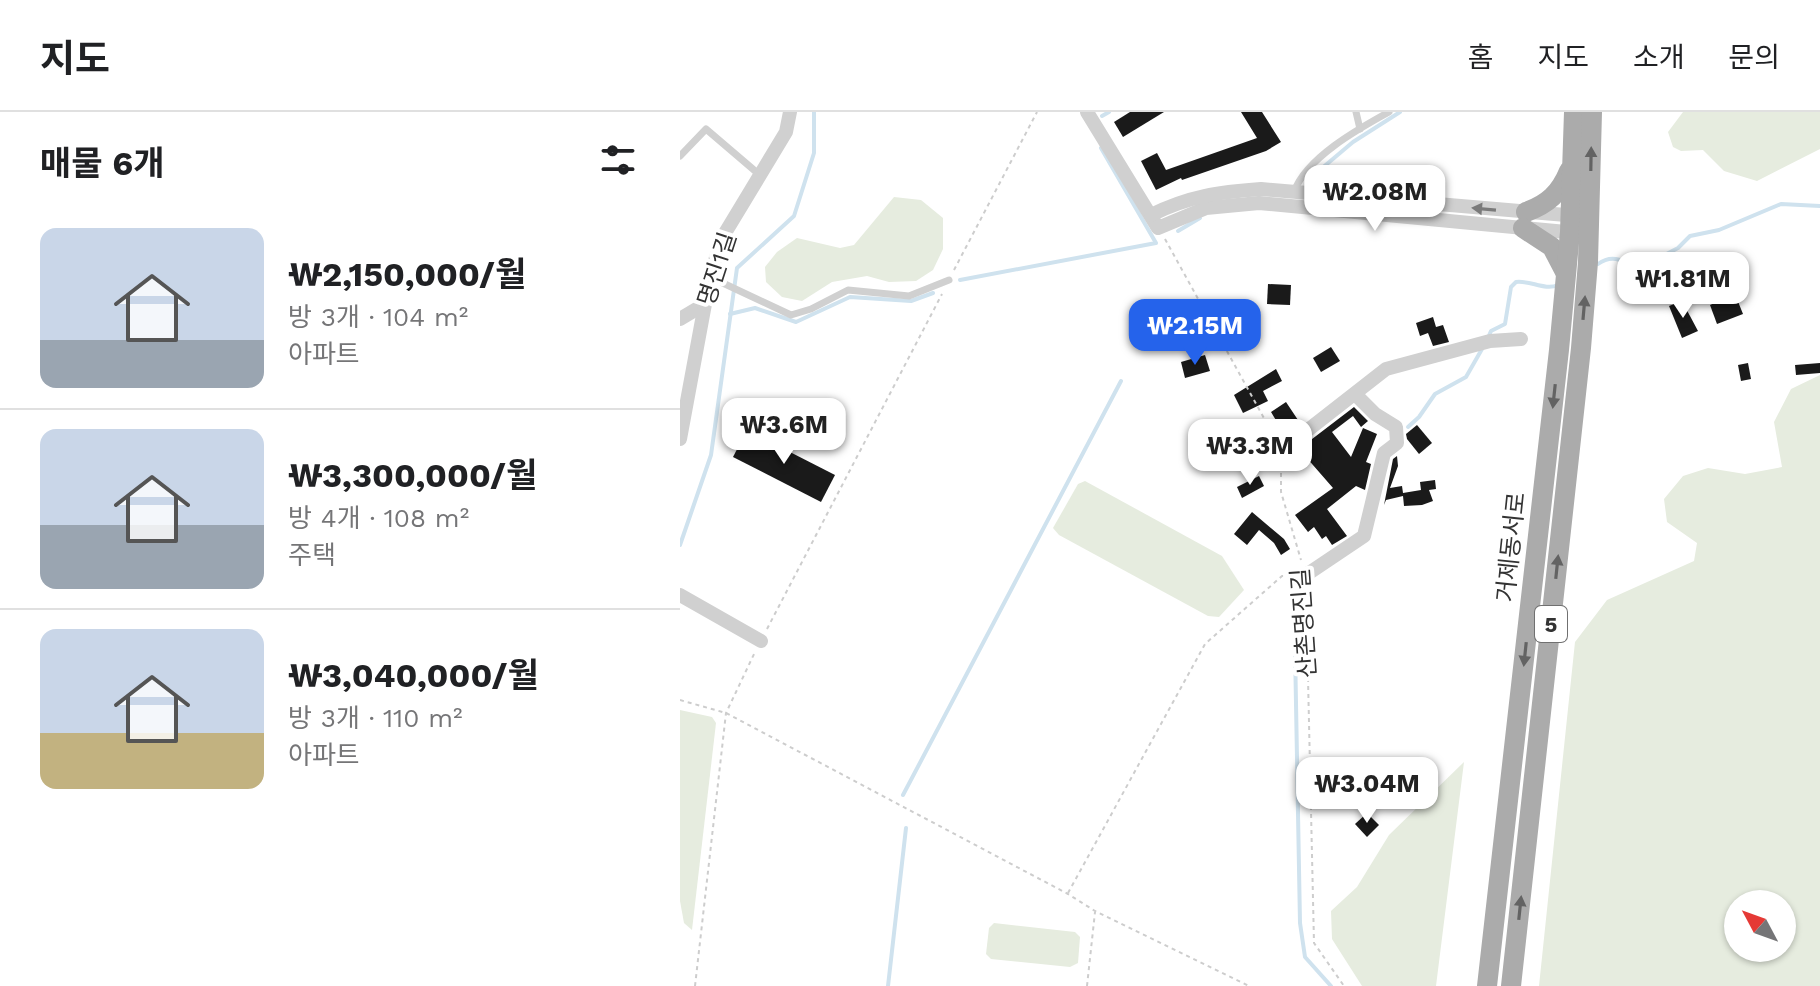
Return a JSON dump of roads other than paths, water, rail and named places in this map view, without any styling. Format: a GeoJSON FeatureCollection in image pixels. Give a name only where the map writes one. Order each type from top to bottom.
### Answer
{"type":"FeatureCollection","features":[{"type":"Feature","properties":{"kind":"main road","name":"거제동서로"},"geometry":{"type":"LineString","coordinates":[[1487,986],[1566,276],[1580,224],[1572,164],[1574,112]]}},
{"type":"Feature","properties":{"kind":"main road","name":"거제동서로"},"geometry":{"type":"LineString","coordinates":[[1511,986],[1581,348],[1580,224],[1592,112]]}},
{"type":"Feature","properties":{"kind":"main road"},"geometry":{"type":"LineString","coordinates":[[1566,276],[1552,247],[1524,220],[1555,196],[1572,164]]}},
{"type":"Feature","properties":{"kind":"street","name":"명진1길"},"geometry":{"type":"LineString","coordinates":[[680,439],[710,277],[722,238],[786,132],[790,112]]}},
{"type":"Feature","properties":{"kind":"street"},"geometry":{"type":"LineString","coordinates":[[1087,112],[1154,222]]}},
{"type":"Feature","properties":{"kind":"street"},"geometry":{"type":"LineString","coordinates":[[1154,222],[1170,206],[1209,193],[1261,189],[1293,199]]}},
{"type":"Feature","properties":{"kind":"street"},"geometry":{"type":"LineString","coordinates":[[1154,222],[1206,208],[1293,199],[1580,224]]}},
{"type":"Feature","properties":{"kind":"street"},"geometry":{"type":"LineString","coordinates":[[680,319],[705,304]]}},
{"type":"Feature","properties":{"kind":"street"},"geometry":{"type":"LineString","coordinates":[[1281,451],[1386,369],[1490,341],[1521,339]]}},
{"type":"Feature","properties":{"kind":"street"},"geometry":{"type":"LineString","coordinates":[[1306,575],[1364,536],[1384,453],[1397,443],[1396,427],[1375,414],[1356,395]]}},
{"type":"Feature","properties":{"kind":"street"},"geometry":{"type":"LineString","coordinates":[[680,595],[761,641]]}},
{"type":"Feature","properties":{"kind":"lane"},"geometry":{"type":"LineString","coordinates":[[1356,112],[1360,129]]}},
{"type":"Feature","properties":{"kind":"lane"},"geometry":{"type":"LineString","coordinates":[[1293,199],[1305,170],[1360,129],[1389,112]]}},
{"type":"Feature","properties":{"kind":"lane"},"geometry":{"type":"LineString","coordinates":[[680,156],[706,129],[761,176]]}},
{"type":"Feature","properties":{"kind":"lane"},"geometry":{"type":"LineString","coordinates":[[1136,192],[1151,203],[1170,206]]}},
{"type":"Feature","properties":{"kind":"lane"},"geometry":{"type":"LineString","coordinates":[[710,277],[791,315],[811,309],[848,290],[909,296],[949,280]]}},
{"type":"Feature","properties":{"kind":"waterway"},"geometry":{"type":"LineString","coordinates":[[680,545],[711,455],[737,268],[794,216],[814,153],[814,112]]}},
{"type":"Feature","properties":{"kind":"waterway"},"geometry":{"type":"LineString","coordinates":[[1102,116],[1109,112]]}},
{"type":"Feature","properties":{"kind":"waterway"},"geometry":{"type":"LineString","coordinates":[[1321,169],[1353,142],[1400,112]]}},
{"type":"Feature","properties":{"kind":"waterway"},"geometry":{"type":"LineString","coordinates":[[960,280],[1156,243],[1101,148]]}},
{"type":"Feature","properties":{"kind":"waterway"},"geometry":{"type":"LineString","coordinates":[[1598,264],[1613,259],[1638,269],[1678,248],[1690,236],[1719,230],[1781,204],[1820,206]]}},
{"type":"Feature","properties":{"kind":"waterway"},"geometry":{"type":"LineString","coordinates":[[1178,231],[1200,218]]}},
{"type":"Feature","properties":{"kind":"waterway"},"geometry":{"type":"LineString","coordinates":[[1488,338],[1491,331],[1505,324],[1511,287],[1516,282],[1548,287],[1558,285]]}},
{"type":"Feature","properties":{"kind":"waterway"},"geometry":{"type":"LineString","coordinates":[[730,314],[755,308],[796,322],[850,297],[911,301],[933,293]]}},
{"type":"Feature","properties":{"kind":"waterway"},"geometry":{"type":"LineString","coordinates":[[1408,427],[1435,394],[1466,377],[1482,349]]}},
{"type":"Feature","properties":{"kind":"waterway"},"geometry":{"type":"LineString","coordinates":[[903,795],[1121,381]]}},
{"type":"Feature","properties":{"kind":"waterway"},"geometry":{"type":"LineString","coordinates":[[1294,593],[1300,923],[1305,957],[1331,986]]}},
{"type":"Feature","properties":{"kind":"waterway"},"geometry":{"type":"LineString","coordinates":[[888,986],[906,828]]}}]}
